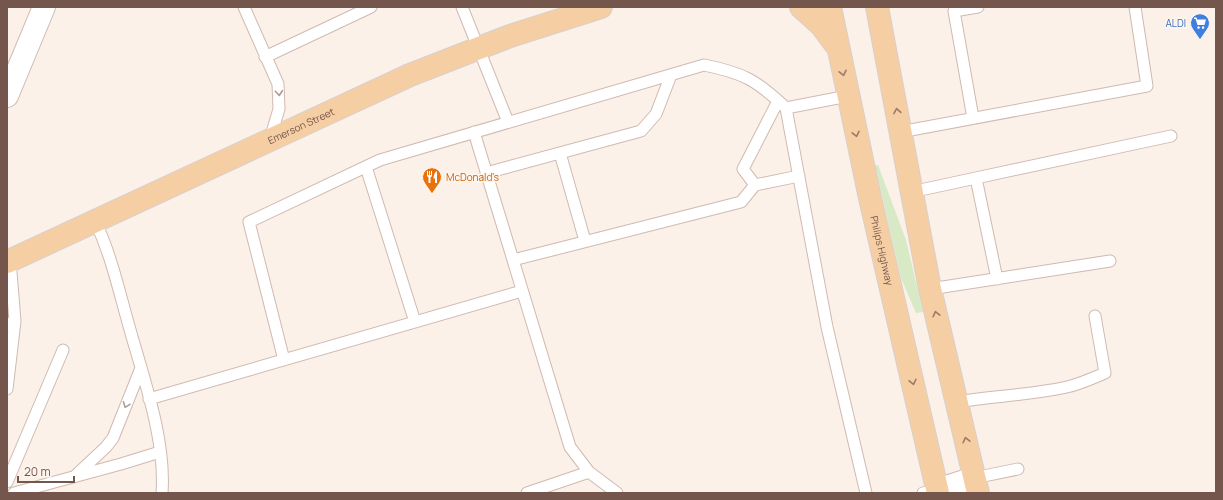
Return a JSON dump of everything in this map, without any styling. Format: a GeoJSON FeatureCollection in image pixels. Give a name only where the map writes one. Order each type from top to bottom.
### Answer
{"type":"FeatureCollection","features":[{"type":"Feature","properties":{"kind":"main road","name":"Emerson Street"},"geometry":{"type":"LineString","coordinates":[[8,258],[95,221],[410,75],[479,47],[541,25],[601,7]]}},
{"type":"Feature","properties":{"kind":"main road"},"geometry":{"type":"LineString","coordinates":[[801,7],[821,25],[838,49]]}},
{"type":"Feature","properties":{"kind":"main road","name":"Philips Highway"},"geometry":{"type":"LineString","coordinates":[[830,7],[933,492]]}},
{"type":"Feature","properties":{"kind":"main road"},"geometry":{"type":"LineString","coordinates":[[878,7],[930,289],[976,486]]}},
{"type":"Feature","properties":{"kind":"street"},"geometry":{"type":"LineString","coordinates":[[7,96],[11,72],[44,7]]}},
{"type":"Feature","properties":{"kind":"street"},"geometry":{"type":"LineString","coordinates":[[933,492],[976,486]]}},
{"type":"Feature","properties":{"kind":"lane"},"geometry":{"type":"LineString","coordinates":[[244,7],[278,84],[280,92],[277,118],[270,140]]}},
{"type":"Feature","properties":{"kind":"lane"},"geometry":{"type":"LineString","coordinates":[[265,57],[371,7]]}},
{"type":"Feature","properties":{"kind":"lane"},"geometry":{"type":"LineString","coordinates":[[462,7],[508,122]]}},
{"type":"Feature","properties":{"kind":"lane"},"geometry":{"type":"LineString","coordinates":[[972,118],[954,11],[978,7]]}},
{"type":"Feature","properties":{"kind":"lane"},"geometry":{"type":"LineString","coordinates":[[900,132],[1147,86],[1135,7]]}},
{"type":"Feature","properties":{"kind":"lane"},"geometry":{"type":"LineString","coordinates":[[284,360],[249,222],[380,160],[704,65],[728,70],[744,75],[765,89],[782,105],[799,176],[829,335],[866,493]]}},
{"type":"Feature","properties":{"kind":"lane"},"geometry":{"type":"LineString","coordinates":[[486,173],[641,131],[656,114],[670,75]]}},
{"type":"Feature","properties":{"kind":"lane"},"geometry":{"type":"LineString","coordinates":[[782,105],[848,96]]}},
{"type":"Feature","properties":{"kind":"lane"},"geometry":{"type":"LineString","coordinates":[[755,185],[743,169],[782,105]]}},
{"type":"Feature","properties":{"kind":"lane"},"geometry":{"type":"LineString","coordinates":[[474,132],[570,447],[589,472],[616,493]]}},
{"type":"Feature","properties":{"kind":"lane"},"geometry":{"type":"LineString","coordinates":[[911,192],[1172,136]]}},
{"type":"Feature","properties":{"kind":"lane"},"geometry":{"type":"LineString","coordinates":[[560,153],[586,241]]}},
{"type":"Feature","properties":{"kind":"lane"},"geometry":{"type":"LineString","coordinates":[[366,167],[415,322]]}},
{"type":"Feature","properties":{"kind":"lane"},"geometry":{"type":"LineString","coordinates":[[513,260],[741,202],[755,185],[799,176]]}},
{"type":"Feature","properties":{"kind":"lane"},"geometry":{"type":"LineString","coordinates":[[976,178],[997,278]]}},
{"type":"Feature","properties":{"kind":"lane"},"geometry":{"type":"LineString","coordinates":[[95,221],[108,251],[149,399],[160,452],[163,476],[162,493]]}},
{"type":"Feature","properties":{"kind":"lane"},"geometry":{"type":"LineString","coordinates":[[7,389],[11,323],[8,258]]}},
{"type":"Feature","properties":{"kind":"lane"},"geometry":{"type":"LineString","coordinates":[[930,289],[1110,261]]}},
{"type":"Feature","properties":{"kind":"lane"},"geometry":{"type":"LineString","coordinates":[[149,399],[522,290]]}},
{"type":"Feature","properties":{"kind":"lane"},"geometry":{"type":"LineString","coordinates":[[957,402],[987,397],[1005,397],[1069,387],[1105,373],[1095,316]]}},
{"type":"Feature","properties":{"kind":"lane"},"geometry":{"type":"LineString","coordinates":[[7,482],[63,350]]}},
{"type":"Feature","properties":{"kind":"lane"},"geometry":{"type":"LineString","coordinates":[[75,477],[106,447],[113,438],[141,368]]}},
{"type":"Feature","properties":{"kind":"lane"},"geometry":{"type":"LineString","coordinates":[[14,493],[160,452]]}},
{"type":"Feature","properties":{"kind":"lane"},"geometry":{"type":"LineString","coordinates":[[976,486],[1018,469]]}},
{"type":"Feature","properties":{"kind":"lane"},"geometry":{"type":"LineString","coordinates":[[528,493],[589,472]]}},
{"type":"Feature","properties":{"kind":"green space"},"geometry":{"type":"Polygon","coordinates":[[[875,165],[878,165],[906,240],[923,312],[916,313],[901,278],[875,165]]]}},
{"type":"Feature","properties":{"kind":"place","name":"ALDI"},"geometry":{"type":"Point","coordinates":[1200,40]}},
{"type":"Feature","properties":{"kind":"place","name":"McDonald's"},"geometry":{"type":"Point","coordinates":[432,194]}}]}
